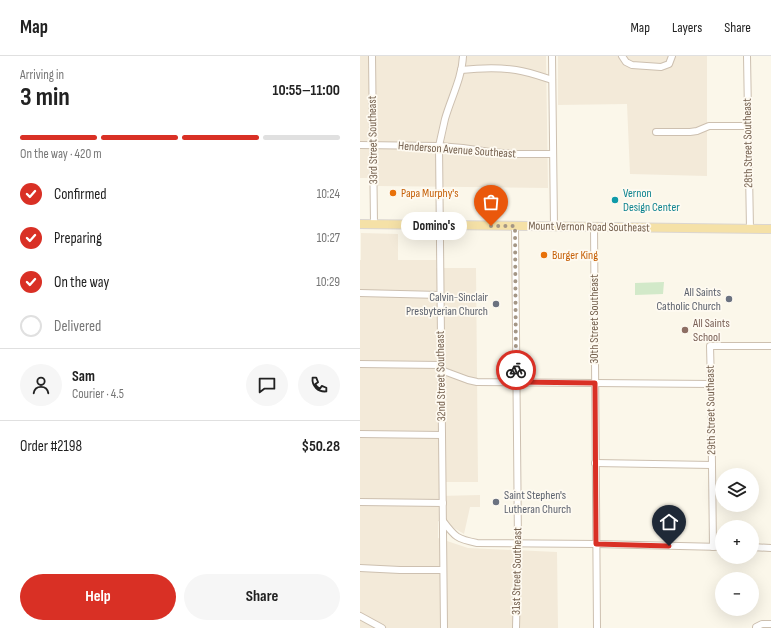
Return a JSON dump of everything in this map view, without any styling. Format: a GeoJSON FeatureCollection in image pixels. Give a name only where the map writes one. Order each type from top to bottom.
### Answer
{"type":"FeatureCollection","features":[{"type":"Feature","properties":{"kind":"main road","name":"Mount Vernon Road Southeast"},"geometry":{"type":"LineString","coordinates":[[360,224],[771,229]]}},
{"type":"Feature","properties":{"kind":"street","name":"33rd Street Southeast"},"geometry":{"type":"LineString","coordinates":[[372,56],[374,224]]}},
{"type":"Feature","properties":{"kind":"street","name":"32nd Street Southeast"},"geometry":{"type":"LineString","coordinates":[[444,628],[439,146],[445,118],[461,70],[463,56]]}},
{"type":"Feature","properties":{"kind":"street"},"geometry":{"type":"LineString","coordinates":[[552,56],[554,226]]}},
{"type":"Feature","properties":{"kind":"street"},"geometry":{"type":"LineString","coordinates":[[622,56],[626,62],[632,66],[661,67],[669,64],[672,56]]}},
{"type":"Feature","properties":{"kind":"street","name":"28th Street Southeast"},"geometry":{"type":"LineString","coordinates":[[747,56],[750,229]]}},
{"type":"Feature","properties":{"kind":"street"},"geometry":{"type":"LineString","coordinates":[[461,70],[484,68],[516,70],[552,80]]}},
{"type":"Feature","properties":{"kind":"street"},"geometry":{"type":"LineString","coordinates":[[656,132],[690,132],[709,126],[748,126]]}},
{"type":"Feature","properties":{"kind":"street","name":"Henderson Avenue Southeast"},"geometry":{"type":"LineString","coordinates":[[360,145],[439,146],[515,154],[553,154]]}},
{"type":"Feature","properties":{"kind":"street","name":"31st Street Southeast"},"geometry":{"type":"LineString","coordinates":[[515,226],[518,544],[516,628]]}},
{"type":"Feature","properties":{"kind":"street","name":"30th Street Southeast"},"geometry":{"type":"LineString","coordinates":[[594,226],[595,463],[598,628]]}},
{"type":"Feature","properties":{"kind":"street"},"geometry":{"type":"LineString","coordinates":[[360,293],[440,295]]}},
{"type":"Feature","properties":{"kind":"street","name":"29th Street Southeast"},"geometry":{"type":"LineString","coordinates":[[713,547],[712,384],[710,346],[771,346]]}},
{"type":"Feature","properties":{"kind":"street"},"geometry":{"type":"LineString","coordinates":[[360,364],[441,367],[468,380],[477,382],[712,384]]}},
{"type":"Feature","properties":{"kind":"street"},"geometry":{"type":"LineString","coordinates":[[360,434],[442,435]]}},
{"type":"Feature","properties":{"kind":"street"},"geometry":{"type":"LineString","coordinates":[[595,463],[712,465]]}},
{"type":"Feature","properties":{"kind":"street"},"geometry":{"type":"LineString","coordinates":[[360,502],[442,503]]}},
{"type":"Feature","properties":{"kind":"street"},"geometry":{"type":"LineString","coordinates":[[442,521],[451,533],[462,540],[477,543],[713,547]]}},
{"type":"Feature","properties":{"kind":"street"},"geometry":{"type":"LineString","coordinates":[[759,547],[771,548]]}},
{"type":"Feature","properties":{"kind":"street"},"geometry":{"type":"LineString","coordinates":[[360,568],[444,570]]}},
{"type":"Feature","properties":{"kind":"street"},"geometry":{"type":"LineString","coordinates":[[360,616],[382,628]]}},
{"type":"Feature","properties":{"kind":"street"},"geometry":{"type":"LineString","coordinates":[[756,628],[762,624],[771,624]]}},
{"type":"Feature","properties":{"kind":"shaded area"},"geometry":{"type":"Polygon","coordinates":[[[360,56],[546,56],[548,188],[378,186],[378,178],[360,178],[360,56]]]}},
{"type":"Feature","properties":{"kind":"shaded area"},"geometry":{"type":"Polygon","coordinates":[[[558,56],[707,56],[707,176],[630,174],[627,104],[558,105],[558,56]]]}},
{"type":"Feature","properties":{"kind":"shaded area"},"geometry":{"type":"Polygon","coordinates":[[[361,233],[398,234],[398,260],[436,260],[436,268],[476,268],[478,482],[439,482],[439,496],[480,495],[480,507],[470,507],[464,534],[454,528],[448,521],[438,521],[438,538],[468,548],[557,552],[558,628],[360,628],[361,233]]]}},
{"type":"Feature","properties":{"kind":"green space"},"geometry":{"type":"Polygon","coordinates":[[[664,282],[663,294],[635,295],[635,283],[664,282]]]}},
{"type":"Feature","properties":{"kind":"way so far"},"geometry":{"type":"LineString","coordinates":[[491,226],[515,226],[516,370]]}},
{"type":"Feature","properties":{"kind":"place","name":"Papa Murphy's"},"geometry":{"type":"Point","coordinates":[393,193]}},
{"type":"Feature","properties":{"kind":"place","name":"Vernon Design Center"},"geometry":{"type":"Point","coordinates":[615,200]}},
{"type":"Feature","properties":{"kind":"place","name":"Domino's"},"geometry":{"type":"Point","coordinates":[491,226]}},
{"type":"Feature","properties":{"kind":"place","name":"Burger King"},"geometry":{"type":"Point","coordinates":[544,255]}},
{"type":"Feature","properties":{"kind":"place","name":"All Saints Catholic Church"},"geometry":{"type":"Point","coordinates":[729,299]}},
{"type":"Feature","properties":{"kind":"place","name":"Calvin-Sinclair Presbyterian Church"},"geometry":{"type":"Point","coordinates":[496,304]}},
{"type":"Feature","properties":{"kind":"place","name":"All Saints School"},"geometry":{"type":"Point","coordinates":[685,330]}},
{"type":"Feature","properties":{"kind":"place","name":"Saint Stephen's Lutheran Church"},"geometry":{"type":"Point","coordinates":[496,502]}},
{"type":"Feature","properties":{"kind":"route"},"geometry":{"type":"LineString","coordinates":[[516,370],[516,382],[595,383],[596,544],[669,546]]}}]}
